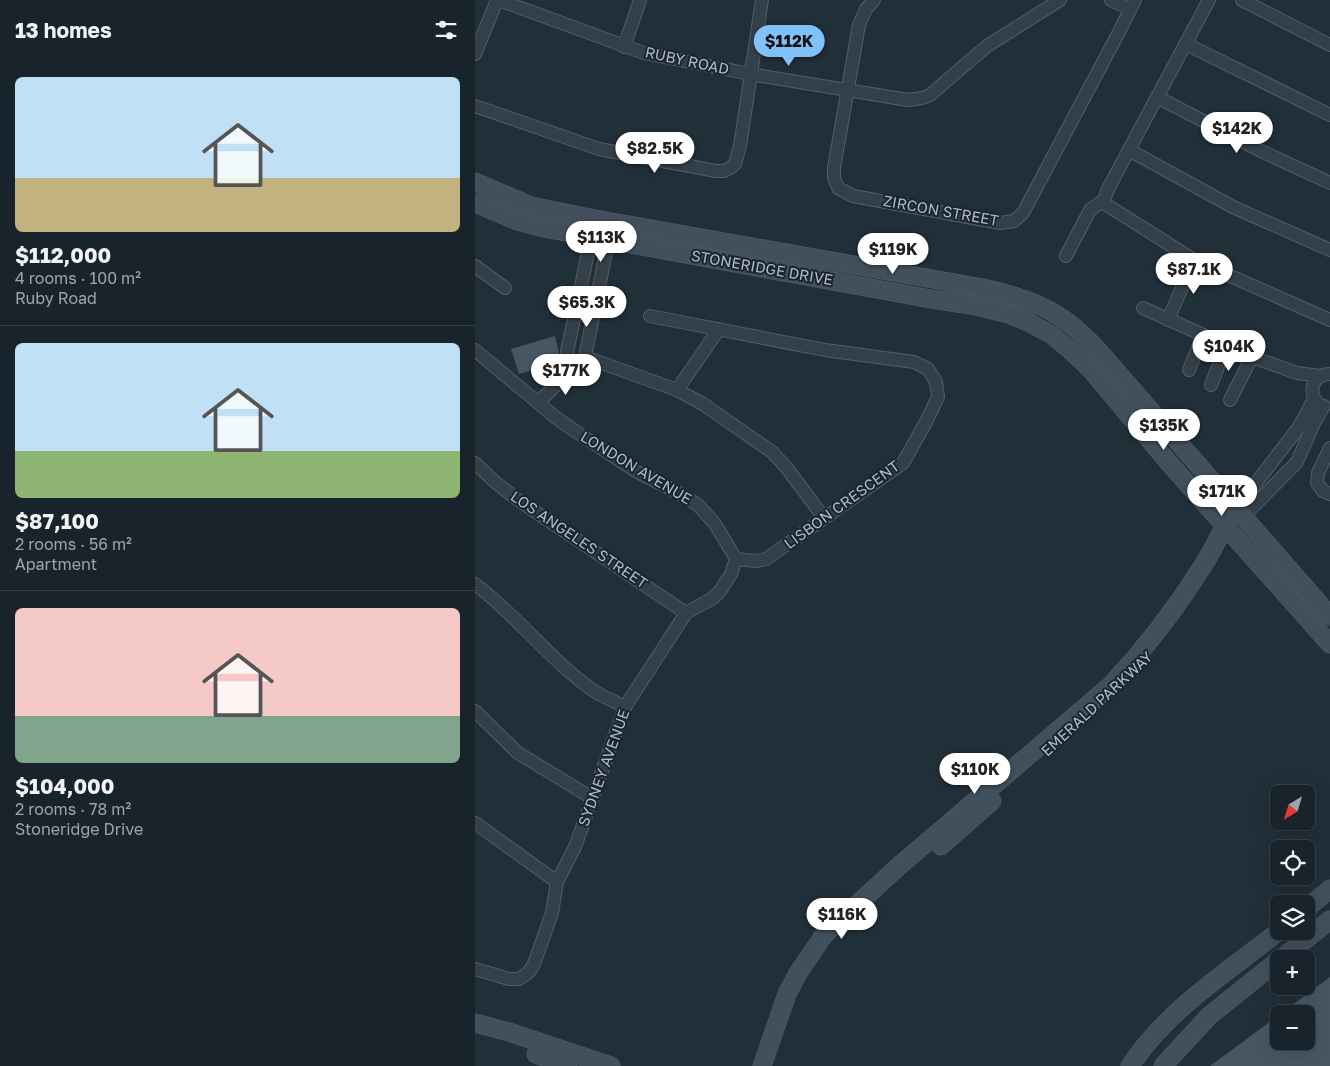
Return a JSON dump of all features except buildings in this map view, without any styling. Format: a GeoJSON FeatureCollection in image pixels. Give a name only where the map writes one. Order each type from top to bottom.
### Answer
{"type":"FeatureCollection","features":[{"type":"Feature","properties":{"kind":"street"},"geometry":{"type":"LineString","coordinates":[[475,54],[479,32],[498,0]]}},
{"type":"Feature","properties":{"kind":"street","name":"RUBY ROAD"},"geometry":{"type":"LineString","coordinates":[[498,0],[644,53],[750,74],[908,100],[922,98],[936,90],[987,46],[1060,0]]}},
{"type":"Feature","properties":{"kind":"street"},"geometry":{"type":"LineString","coordinates":[[624,47],[640,0]]}},
{"type":"Feature","properties":{"kind":"street"},"geometry":{"type":"LineString","coordinates":[[475,106],[608,152],[693,168],[724,171],[735,164],[737,157],[762,0]]}},
{"type":"Feature","properties":{"kind":"street"},"geometry":{"type":"LineString","coordinates":[[849,90],[859,24],[866,9],[874,0]]}},
{"type":"Feature","properties":{"kind":"street"},"geometry":{"type":"LineString","coordinates":[[1111,0],[1133,4]]}},
{"type":"Feature","properties":{"kind":"street"},"geometry":{"type":"LineString","coordinates":[[1067,256],[1090,210],[1104,200],[1108,189],[1209,0]]}},
{"type":"Feature","properties":{"kind":"street"},"geometry":{"type":"LineString","coordinates":[[1242,0],[1330,45]]}},
{"type":"Feature","properties":{"kind":"street","name":"ZIRCON STREET"},"geometry":{"type":"LineString","coordinates":[[849,90],[834,168],[834,178],[838,188],[853,196],[1000,223],[1008,222],[1023,213],[1133,4]]}},
{"type":"Feature","properties":{"kind":"street"},"geometry":{"type":"LineString","coordinates":[[1186,44],[1330,115]]}},
{"type":"Feature","properties":{"kind":"street"},"geometry":{"type":"LineString","coordinates":[[1157,97],[1261,151],[1330,183]]}},
{"type":"Feature","properties":{"kind":"street"},"geometry":{"type":"LineString","coordinates":[[1129,150],[1233,207],[1330,250]]}},
{"type":"Feature","properties":{"kind":"street","name":"STONERIDGE DRIVE"},"geometry":{"type":"LineString","coordinates":[[475,182],[531,206],[604,221],[983,288],[1032,302],[1069,324],[1096,348],[1330,616]]}},
{"type":"Feature","properties":{"kind":"street"},"geometry":{"type":"LineString","coordinates":[[1104,200],[1109,208],[1193,260],[1330,320]]}},
{"type":"Feature","properties":{"kind":"street","name":"STONERIDGE DRIVE"},"geometry":{"type":"LineString","coordinates":[[475,203],[515,220],[544,228],[971,305],[1009,314],[1031,323],[1052,335],[1091,370],[1169,463],[1330,644]]}},
{"type":"Feature","properties":{"kind":"street"},"geometry":{"type":"LineString","coordinates":[[571,369],[567,352],[604,221]]}},
{"type":"Feature","properties":{"kind":"street"},"geometry":{"type":"LineString","coordinates":[[538,402],[558,385],[571,369],[585,357],[604,221]]}},
{"type":"Feature","properties":{"kind":"street"},"geometry":{"type":"LineString","coordinates":[[1169,320],[1193,260]]}},
{"type":"Feature","properties":{"kind":"street"},"geometry":{"type":"LineString","coordinates":[[475,266],[505,288]]}},
{"type":"Feature","properties":{"kind":"street"},"geometry":{"type":"LineString","coordinates":[[1143,308],[1252,357],[1297,373],[1327,373]]}},
{"type":"Feature","properties":{"kind":"street","name":"LISBON CRESCENT"},"geometry":{"type":"LineString","coordinates":[[650,316],[825,350],[914,362],[922,365],[933,375],[936,382],[938,397],[907,457],[897,468],[766,559],[760,561],[736,559]]}},
{"type":"Feature","properties":{"kind":"street"},"geometry":{"type":"LineString","coordinates":[[677,390],[719,329]]}},
{"type":"Feature","properties":{"kind":"street"},"geometry":{"type":"LineString","coordinates":[[1189,370],[1203,335]]}},
{"type":"Feature","properties":{"kind":"street"},"geometry":{"type":"LineString","coordinates":[[1211,385],[1226,346]]}},
{"type":"Feature","properties":{"kind":"street","name":"LONDON AVENUE"},"geometry":{"type":"LineString","coordinates":[[475,350],[564,423],[631,468],[698,505],[715,524],[736,559]]}},
{"type":"Feature","properties":{"kind":"street"},"geometry":{"type":"LineString","coordinates":[[585,357],[677,390],[703,404],[771,452],[786,467],[824,518]]}},
{"type":"Feature","properties":{"kind":"street"},"geometry":{"type":"LineString","coordinates":[[1230,400],[1252,357]]}},
{"type":"Feature","properties":{"kind":"street"},"geometry":{"type":"LineString","coordinates":[[1297,373],[1320,400]]}},
{"type":"Feature","properties":{"kind":"street"},"geometry":{"type":"LineString","coordinates":[[1320,400],[1313,383],[1327,373]]}},
{"type":"Feature","properties":{"kind":"street","name":"EMERALD PARKWAY"},"geometry":{"type":"LineString","coordinates":[[1240,513],[1297,462],[1314,424],[1320,400]]}},
{"type":"Feature","properties":{"kind":"street","name":"EMERALD PARKWAY"},"geometry":{"type":"LineString","coordinates":[[762,1066],[787,994],[798,973],[824,935],[899,866],[1110,686],[1135,660],[1158,632],[1299,427],[1320,400]]}},
{"type":"Feature","properties":{"kind":"street"},"geometry":{"type":"LineString","coordinates":[[1330,448],[1318,473],[1317,482],[1319,487],[1330,494]]}},
{"type":"Feature","properties":{"kind":"street","name":"LOS ANGELES STREET"},"geometry":{"type":"LineString","coordinates":[[475,463],[518,500],[686,613]]}},
{"type":"Feature","properties":{"kind":"street","name":"EMERALD PARKWAY"},"geometry":{"type":"LineString","coordinates":[[773,1066],[798,984],[822,948],[854,917],[968,823],[1139,666],[1159,644],[1194,596],[1229,530]]}},
{"type":"Feature","properties":{"kind":"street","name":"SYDNEY AVENUE"},"geometry":{"type":"LineString","coordinates":[[475,969],[509,979],[519,979],[534,964],[552,913],[557,882],[575,846],[625,707],[686,613],[720,592],[731,574],[736,559]]}},
{"type":"Feature","properties":{"kind":"street"},"geometry":{"type":"LineString","coordinates":[[475,584],[501,605],[561,664],[590,688],[625,707]]}},
{"type":"Feature","properties":{"kind":"street"},"geometry":{"type":"LineString","coordinates":[[475,711],[518,753],[592,798]]}},
{"type":"Feature","properties":{"kind":"street"},"geometry":{"type":"LineString","coordinates":[[475,822],[557,882]]}},
{"type":"Feature","properties":{"kind":"street"},"geometry":{"type":"LineString","coordinates":[[1315,902],[1330,890]]}},
{"type":"Feature","properties":{"kind":"street"},"geometry":{"type":"LineString","coordinates":[[1292,950],[1330,920]]}},
{"type":"Feature","properties":{"kind":"street"},"geometry":{"type":"LineString","coordinates":[[1130,1066],[1151,1037],[1181,1007],[1270,938]]}},
{"type":"Feature","properties":{"kind":"street"},"geometry":{"type":"LineString","coordinates":[[1163,1066],[1209,1016],[1270,968]]}},
{"type":"Feature","properties":{"kind":"street"},"geometry":{"type":"LineString","coordinates":[[475,1023],[509,1032],[611,1066]]}},
{"type":"Feature","properties":{"kind":"street"},"geometry":{"type":"LineString","coordinates":[[475,1031],[569,1066]]}}]}
